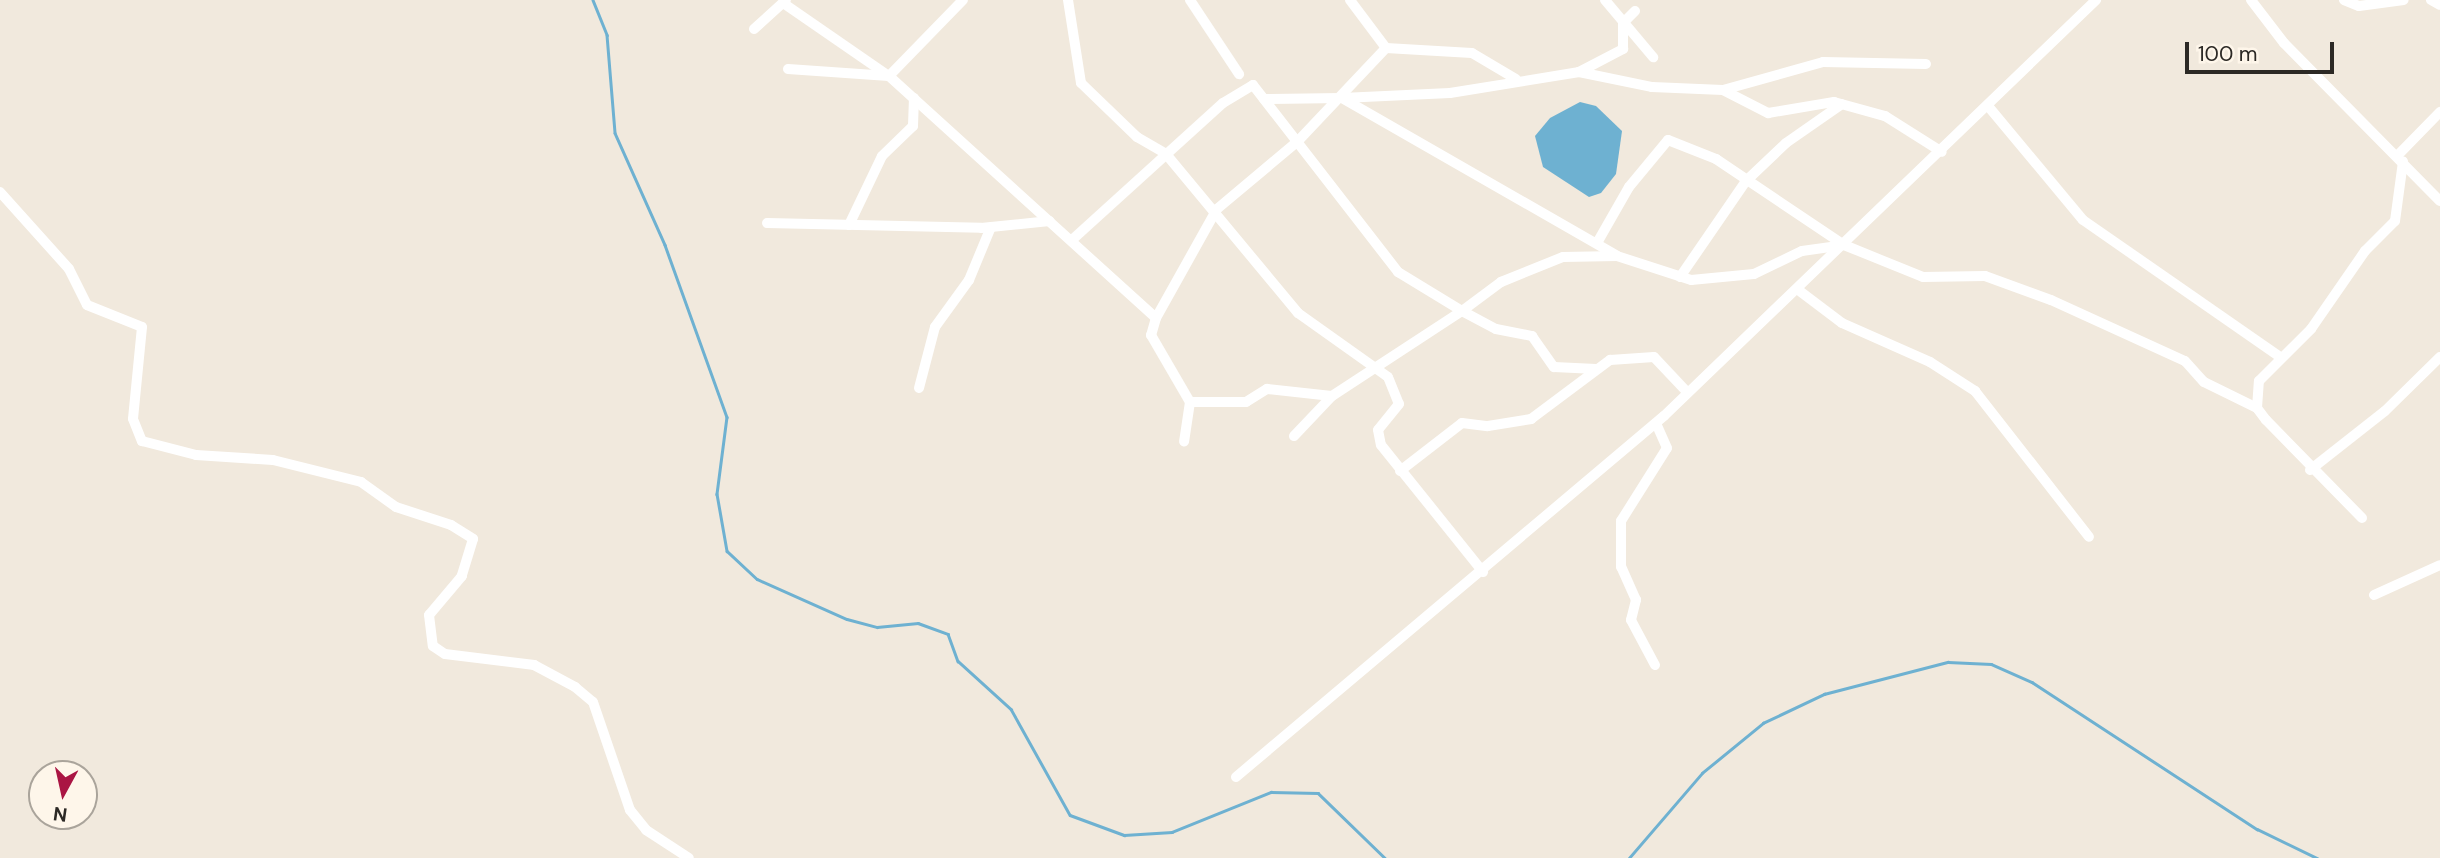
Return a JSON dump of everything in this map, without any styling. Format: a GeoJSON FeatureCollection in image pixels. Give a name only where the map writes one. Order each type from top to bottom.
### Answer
{"type":"FeatureCollection","features":[{"type":"Feature","properties":{"kind":"street"},"geometry":{"type":"LineString","coordinates":[[788,69],[889,76],[963,0]]}},
{"type":"Feature","properties":{"kind":"street"},"geometry":{"type":"LineString","coordinates":[[1068,0],[1080,83],[1137,136],[1166,154],[1217,209],[1298,313],[1377,366],[1399,404],[1378,430],[1400,471],[1483,572]]}},
{"type":"Feature","properties":{"kind":"street"},"geometry":{"type":"LineString","coordinates":[[1190,0],[1239,74]]}},
{"type":"Feature","properties":{"kind":"street"},"geometry":{"type":"LineString","coordinates":[[1350,0],[1386,48],[1472,53],[1516,79]]}},
{"type":"Feature","properties":{"kind":"street"},"geometry":{"type":"LineString","coordinates":[[1605,0],[1653,57]]}},
{"type":"Feature","properties":{"kind":"street"},"geometry":{"type":"LineString","coordinates":[[1237,777],[1483,572],[1656,423],[1942,152],[2096,0]]}},
{"type":"Feature","properties":{"kind":"street"},"geometry":{"type":"LineString","coordinates":[[2250,0],[2302,62],[2440,201]]}},
{"type":"Feature","properties":{"kind":"street"},"geometry":{"type":"LineString","coordinates":[[2344,0],[2359,6],[2404,0]]}},
{"type":"Feature","properties":{"kind":"street"},"geometry":{"type":"LineString","coordinates":[[2431,0],[2440,5]]}},
{"type":"Feature","properties":{"kind":"street"},"geometry":{"type":"LineString","coordinates":[[754,29],[785,1],[889,76],[1073,239],[1156,318]]}},
{"type":"Feature","properties":{"kind":"street"},"geometry":{"type":"LineString","coordinates":[[1579,72],[1623,49],[1623,23],[1635,11]]}},
{"type":"Feature","properties":{"kind":"street"},"geometry":{"type":"LineString","coordinates":[[1184,442],[1190,402],[1151,335],[1156,318],[1217,209],[1298,141],[1342,98],[1386,48]]}},
{"type":"Feature","properties":{"kind":"street"},"geometry":{"type":"LineString","coordinates":[[1264,99],[1450,93],[1516,79],[1579,72],[1652,87],[1723,90],[1823,62],[1926,64]]}},
{"type":"Feature","properties":{"kind":"street"},"geometry":{"type":"LineString","coordinates":[[1073,239],[1166,154],[1252,85],[1398,272],[1496,329],[1532,336],[1554,367],[1597,369]]}},
{"type":"Feature","properties":{"kind":"street"},"geometry":{"type":"LineString","coordinates":[[1723,90],[1768,113],[1842,104],[1885,116],[1942,152]]}},
{"type":"Feature","properties":{"kind":"street"},"geometry":{"type":"LineString","coordinates":[[849,225],[882,156],[913,126],[914,98]]}},
{"type":"Feature","properties":{"kind":"street"},"geometry":{"type":"LineString","coordinates":[[1342,98],[1617,256],[1680,277],[1754,274],[1802,251],[1844,245]]}},
{"type":"Feature","properties":{"kind":"street"},"geometry":{"type":"LineString","coordinates":[[1680,277],[1746,181],[1786,143],[1842,104]]}},
{"type":"Feature","properties":{"kind":"street"},"geometry":{"type":"LineString","coordinates":[[1988,106],[2082,220],[2279,356]]}},
{"type":"Feature","properties":{"kind":"street"},"geometry":{"type":"LineString","coordinates":[[2257,408],[2259,381],[2279,356],[2311,329],[2365,251],[2395,221],[2400,159],[2440,111]]}},
{"type":"Feature","properties":{"kind":"street"},"geometry":{"type":"LineString","coordinates":[[1597,243],[1629,187],[1668,140],[1716,159],[1844,245],[1923,277],[1985,276],[2051,300],[2185,361],[2204,382],[2257,408],[2309,470],[2362,518]]}},
{"type":"Feature","properties":{"kind":"street"},"geometry":{"type":"LineString","coordinates":[[0,192],[69,268],[87,305],[142,327],[133,419],[142,441],[196,456],[273,460],[361,482],[396,507],[451,525],[473,539],[462,576],[429,615],[433,646],[445,654],[534,665],[575,687],[593,702],[630,810],[646,830],[689,858]]}},
{"type":"Feature","properties":{"kind":"street"},"geometry":{"type":"LineString","coordinates":[[767,223],[991,227],[1050,221]]}},
{"type":"Feature","properties":{"kind":"street"},"geometry":{"type":"LineString","coordinates":[[919,388],[935,327],[969,280],[991,227]]}},
{"type":"Feature","properties":{"kind":"street"},"geometry":{"type":"LineString","coordinates":[[1294,436],[1332,396],[1462,311],[1501,282],[1563,257],[1617,256]]}},
{"type":"Feature","properties":{"kind":"street"},"geometry":{"type":"LineString","coordinates":[[1797,289],[1842,323],[1930,362],[1975,391],[2090,537]]}},
{"type":"Feature","properties":{"kind":"street"},"geometry":{"type":"LineString","coordinates":[[1400,471],[1462,422],[1488,426],[1531,419],[1611,360],[1654,357],[1687,392]]}},
{"type":"Feature","properties":{"kind":"street"},"geometry":{"type":"LineString","coordinates":[[2309,470],[2385,411],[2440,357]]}},
{"type":"Feature","properties":{"kind":"street"},"geometry":{"type":"LineString","coordinates":[[1190,402],[1246,402],[1267,389],[1332,396]]}},
{"type":"Feature","properties":{"kind":"street"},"geometry":{"type":"LineString","coordinates":[[1655,664],[1631,620],[1636,600],[1621,567],[1621,521],[1667,448],[1656,423]]}},
{"type":"Feature","properties":{"kind":"street"},"geometry":{"type":"LineString","coordinates":[[2374,595],[2440,565]]}},
{"type":"Feature","properties":{"kind":"water"},"geometry":{"type":"Polygon","coordinates":[[[1580,102],[1596,106],[1622,131],[1616,174],[1601,193],[1589,197],[1543,167],[1535,136],[1550,118],[1580,102]]]}},
{"type":"Feature","properties":{"kind":"waterway"},"geometry":{"type":"LineString","coordinates":[[593,0],[607,35],[615,133],[665,245],[727,417],[717,494],[727,551],[757,579],[847,619],[877,627],[918,623],[948,634],[958,661],[1011,709],[1070,815],[1124,835],[1172,832],[1271,792],[1318,793],[1385,858]]}},
{"type":"Feature","properties":{"kind":"waterway"},"geometry":{"type":"LineString","coordinates":[[1629,858],[1702,773],[1763,723],[1824,694],[1948,662],[1991,664],[2032,682],[2257,829],[2317,858]]}}]}
